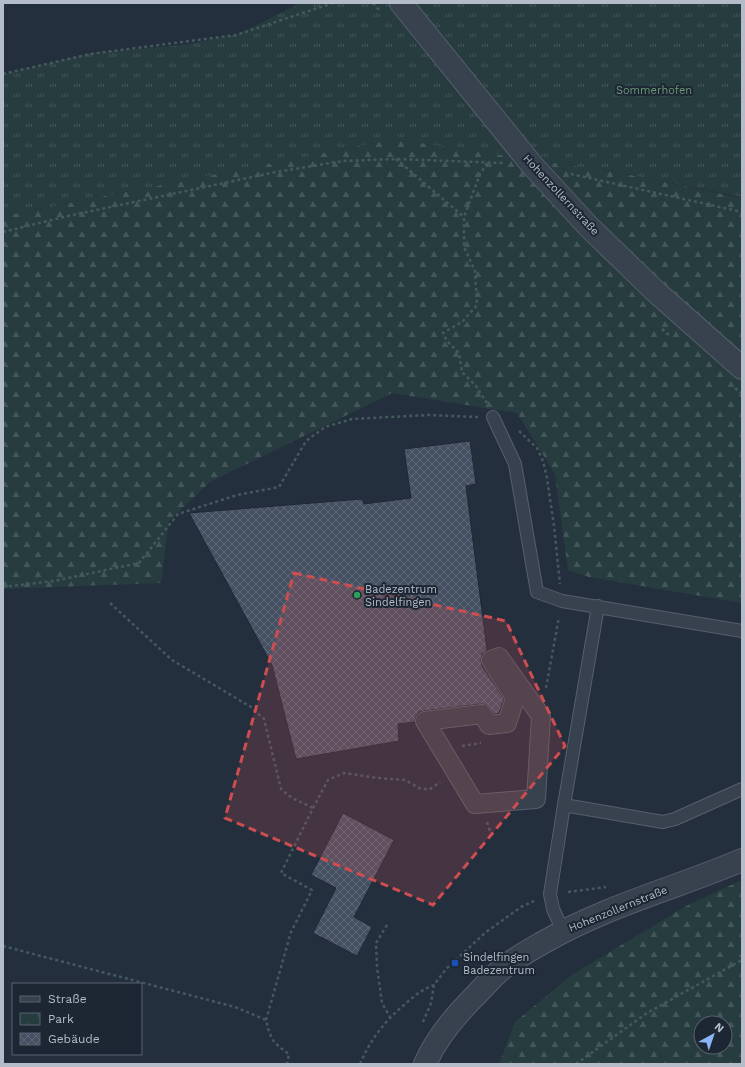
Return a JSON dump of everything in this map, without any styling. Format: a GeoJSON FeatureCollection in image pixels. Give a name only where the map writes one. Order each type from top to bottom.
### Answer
{"type":"FeatureCollection","features":[{"type":"Feature","properties":{"kind":"street","name":"Hohenzollernstraße"},"geometry":{"type":"LineString","coordinates":[[401,3],[522,153],[588,226],[654,290],[742,368]]}},
{"type":"Feature","properties":{"kind":"street"},"geometry":{"type":"LineString","coordinates":[[499,657],[541,716],[536,799],[475,804],[425,721],[482,714],[489,725],[507,723],[515,698],[491,660],[499,657]]}},
{"type":"Feature","properties":{"kind":"street","name":"Hohenzollernstraße"},"geometry":{"type":"LineString","coordinates":[[425,1064],[445,1031],[463,1009],[503,968],[524,953],[562,931],[603,913],[709,874],[742,860]]}},
{"type":"Feature","properties":{"kind":"lane"},"geometry":{"type":"LineString","coordinates":[[495,415],[515,464],[537,592],[562,601],[742,631]]}},
{"type":"Feature","properties":{"kind":"lane"},"geometry":{"type":"LineString","coordinates":[[562,931],[553,909],[550,894],[598,606]]}},
{"type":"Feature","properties":{"kind":"lane"},"geometry":{"type":"LineString","coordinates":[[564,805],[663,822],[675,819],[742,789]]}},
{"type":"Feature","properties":{"kind":"path"},"geometry":{"type":"LineString","coordinates":[[3,74],[90,54],[236,36],[333,3]]}},
{"type":"Feature","properties":{"kind":"path"},"geometry":{"type":"LineString","coordinates":[[396,159],[464,217]]}},
{"type":"Feature","properties":{"kind":"path"},"geometry":{"type":"LineString","coordinates":[[3,232],[68,216],[276,172],[343,161],[396,159],[488,161],[501,163]]}},
{"type":"Feature","properties":{"kind":"path"},"geometry":{"type":"LineString","coordinates":[[476,386],[462,372],[459,353],[447,341],[443,333],[463,321],[477,305],[475,271],[464,247],[464,217],[480,174],[488,161]]}},
{"type":"Feature","properties":{"kind":"path"},"geometry":{"type":"LineString","coordinates":[[571,174],[742,212]]}},
{"type":"Feature","properties":{"kind":"path"},"geometry":{"type":"LineString","coordinates":[[3,586],[54,581],[139,563],[178,514],[237,495],[279,487],[306,441],[325,427],[352,419],[429,415],[466,417],[495,415],[510,422],[537,448],[543,461],[547,478],[562,601],[541,716]]}},
{"type":"Feature","properties":{"kind":"path"},"geometry":{"type":"LineString","coordinates":[[110,603],[172,660],[251,707],[264,719],[281,789],[292,798],[313,808]]}},
{"type":"Feature","properties":{"kind":"path"},"geometry":{"type":"LineString","coordinates":[[287,1064],[289,1054],[276,1044],[270,1035],[266,1020],[290,932],[312,890],[281,873],[328,780],[344,772],[378,778],[405,780],[421,790],[430,788],[455,772]]}},
{"type":"Feature","properties":{"kind":"path"},"geometry":{"type":"LineString","coordinates":[[360,1064],[381,1027],[390,1017],[422,990],[434,985],[446,969],[486,932],[521,907],[550,894],[593,888]]}},
{"type":"Feature","properties":{"kind":"path"},"geometry":{"type":"LineString","coordinates":[[387,925],[376,943],[377,967],[382,1004],[390,1017]]}},
{"type":"Feature","properties":{"kind":"path"},"geometry":{"type":"LineString","coordinates":[[3,946],[235,1007],[266,1020]]}},
{"type":"Feature","properties":{"kind":"path"},"geometry":{"type":"LineString","coordinates":[[576,1064],[647,1012],[742,960]]}},
{"type":"Feature","properties":{"kind":"highlighted area"},"geometry":{"type":"Polygon","coordinates":[[[294,573],[506,621],[565,746],[433,905],[225,818],[294,573]]]}},
{"type":"Feature","properties":{"kind":"green space","name":"Sommerhofen"},"geometry":{"type":"Polygon","coordinates":[[[301,3],[742,3],[742,197],[621,173],[395,139],[3,216],[3,74],[92,53],[183,45],[236,35],[301,3]]]}},
{"type":"Feature","properties":{"kind":"green space"},"geometry":{"type":"Polygon","coordinates":[[[395,139],[621,173],[742,198],[742,603],[589,577],[568,570],[555,474],[517,413],[392,393],[210,482],[169,521],[161,583],[3,589],[3,216],[395,139]]]}},
{"type":"Feature","properties":{"kind":"green space"},"geometry":{"type":"Polygon","coordinates":[[[742,880],[742,1064],[499,1064],[515,1022],[573,974],[688,905],[742,880]]]}},
{"type":"Feature","properties":{"kind":"building","name":"Badezentrum Sindelfingen"},"geometry":{"type":"Polygon","coordinates":[[[470,441],[476,484],[466,486],[487,650],[482,654],[481,660],[482,666],[504,699],[499,713],[494,714],[487,705],[481,704],[419,712],[416,716],[415,722],[398,724],[399,741],[296,759],[272,665],[189,513],[362,499],[364,504],[411,498],[404,449],[470,441]]]}},
{"type":"Feature","properties":{"kind":"building"},"geometry":{"type":"Polygon","coordinates":[[[343,813],[394,840],[354,917],[372,927],[357,956],[313,933],[336,888],[311,875],[343,813]]]}},
{"type":"Feature","properties":{"kind":"place","name":"Badezentrum Sindelfingen"},"geometry":{"type":"Point","coordinates":[357,595]}},
{"type":"Feature","properties":{"kind":"place","name":"Sindelfingen Badezentrum"},"geometry":{"type":"Point","coordinates":[455,963]}}]}
